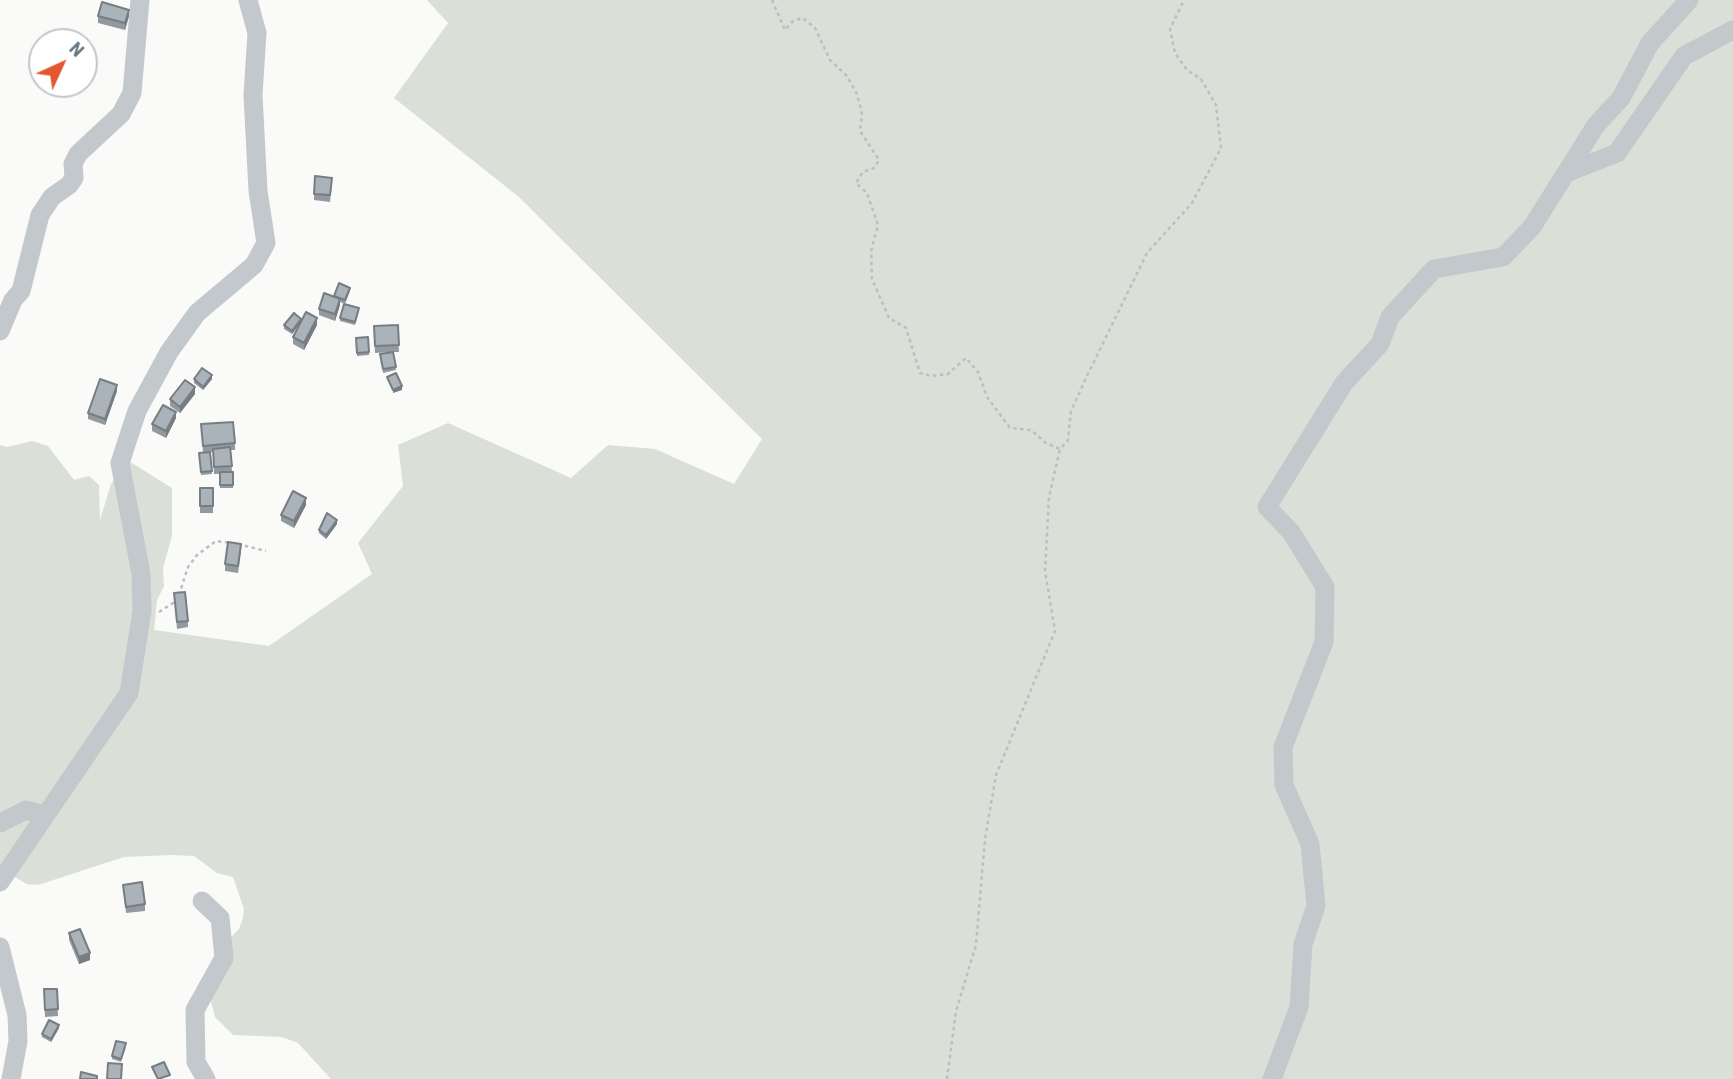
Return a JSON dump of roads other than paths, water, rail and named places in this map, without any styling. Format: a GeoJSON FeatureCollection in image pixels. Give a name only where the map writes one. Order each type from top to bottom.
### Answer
{"type":"FeatureCollection","features":[{"type":"Feature","properties":{"kind":"street"},"geometry":{"type":"LineString","coordinates":[[0,331],[13,300],[21,290],[40,215],[52,197],[69,186],[74,178],[73,164],[78,154],[121,114],[132,93],[140,0]]}},
{"type":"Feature","properties":{"kind":"street"},"geometry":{"type":"LineString","coordinates":[[0,882],[129,693],[142,611],[141,574],[120,463],[126,438],[169,352],[197,313],[254,265],[266,243],[258,191],[253,95],[257,33],[248,0]]}},
{"type":"Feature","properties":{"kind":"street"},"geometry":{"type":"LineString","coordinates":[[1272,1079],[1299,1007],[1303,944],[1316,906],[1310,844],[1284,785],[1283,747],[1324,642],[1325,587],[1291,532],[1266,507],[1344,383],[1380,344],[1390,317],[1434,269],[1503,257],[1532,227],[1596,125],[1621,98],[1650,43],[1689,0]]}},
{"type":"Feature","properties":{"kind":"street"},"geometry":{"type":"LineString","coordinates":[[1566,173],[1617,153],[1684,56],[1733,30]]}},
{"type":"Feature","properties":{"kind":"street"},"geometry":{"type":"LineString","coordinates":[[0,823],[26,810],[44,815]]}},
{"type":"Feature","properties":{"kind":"street"},"geometry":{"type":"LineString","coordinates":[[202,901],[220,918],[224,958],[195,1010],[196,1062],[206,1079]]}},
{"type":"Feature","properties":{"kind":"street"},"geometry":{"type":"LineString","coordinates":[[0,947],[18,1015],[18,1041],[11,1079]]}}]}
